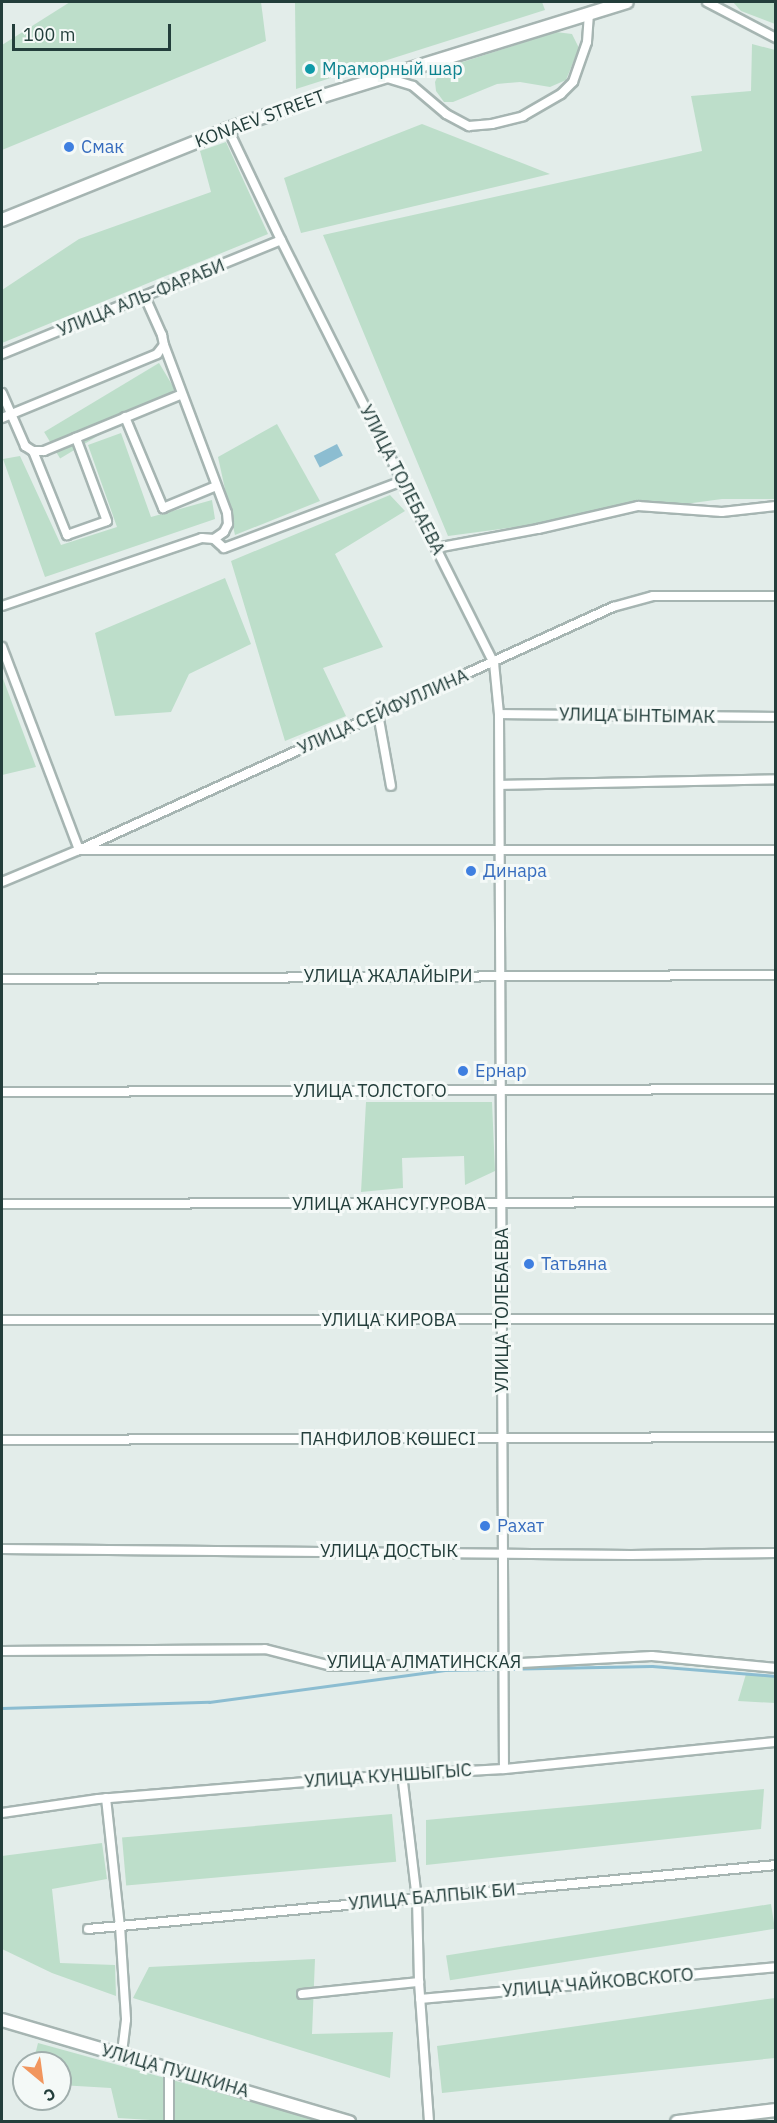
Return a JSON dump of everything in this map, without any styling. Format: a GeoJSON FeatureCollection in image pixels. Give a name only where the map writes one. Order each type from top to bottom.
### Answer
{"type":"FeatureCollection","features":[{"type":"Feature","properties":{"kind":"main road","name":"KONAEV STREET"},"geometry":{"type":"LineString","coordinates":[[2,220],[228,129],[383,77],[627,2]]}},
{"type":"Feature","properties":{"kind":"main road","name":"УЛИЦА ПУШКИНА"},"geometry":{"type":"LineString","coordinates":[[2,2020],[349,2121]]}},
{"type":"Feature","properties":{"kind":"main road"},"geometry":{"type":"LineString","coordinates":[[677,2121],[776,2110]]}},
{"type":"Feature","properties":{"kind":"street"},"geometry":{"type":"LineString","coordinates":[[707,2],[776,38]]}},
{"type":"Feature","properties":{"kind":"street"},"geometry":{"type":"LineString","coordinates":[[383,77],[413,86],[446,114],[469,126],[523,116],[544,106],[573,82],[587,42],[589,13]]}},
{"type":"Feature","properties":{"kind":"street","name":"УЛИЦА ТОЛЕБАЕВА"},"geometry":{"type":"LineString","coordinates":[[228,129],[281,240],[494,663],[499,714],[500,785],[504,1769]]}},
{"type":"Feature","properties":{"kind":"street","name":"УЛИЦА АЛЬ-ФАРАБИ"},"geometry":{"type":"LineString","coordinates":[[2,354],[281,240]]}},
{"type":"Feature","properties":{"kind":"street"},"geometry":{"type":"LineString","coordinates":[[145,297],[162,335],[227,513],[228,524],[224,532],[214,539]]}},
{"type":"Feature","properties":{"kind":"street"},"geometry":{"type":"LineString","coordinates":[[2,418],[157,354],[164,345]]}},
{"type":"Feature","properties":{"kind":"street"},"geometry":{"type":"LineString","coordinates":[[2,393],[26,446],[33,450],[44,451],[182,394]]}},
{"type":"Feature","properties":{"kind":"street"},"geometry":{"type":"LineString","coordinates":[[125,417],[163,508],[216,486]]}},
{"type":"Feature","properties":{"kind":"street"},"geometry":{"type":"LineString","coordinates":[[33,450],[67,535],[107,521],[76,438]]}},
{"type":"Feature","properties":{"kind":"street"},"geometry":{"type":"LineString","coordinates":[[2,604],[202,538],[214,539],[224,548],[402,481]]}},
{"type":"Feature","properties":{"kind":"street"},"geometry":{"type":"LineString","coordinates":[[436,548],[538,529],[639,506],[722,512],[776,506]]}},
{"type":"Feature","properties":{"kind":"street","name":"УЛИЦА СЕЙФУЛЛИНА"},"geometry":{"type":"LineString","coordinates":[[2,882],[494,663],[613,607],[653,596],[776,596]]}},
{"type":"Feature","properties":{"kind":"street"},"geometry":{"type":"LineString","coordinates":[[2,647],[78,850],[776,850]]}},
{"type":"Feature","properties":{"kind":"street"},"geometry":{"type":"LineString","coordinates":[[378,714],[391,786]]}},
{"type":"Feature","properties":{"kind":"street","name":"УЛИЦА ЫНТЫМАК"},"geometry":{"type":"LineString","coordinates":[[499,714],[776,717]]}},
{"type":"Feature","properties":{"kind":"street"},"geometry":{"type":"LineString","coordinates":[[500,785],[776,779]]}},
{"type":"Feature","properties":{"kind":"street","name":"УЛИЦА ЖАЛАЙЫРИ"},"geometry":{"type":"LineString","coordinates":[[2,978],[776,975]]}},
{"type":"Feature","properties":{"kind":"street","name":"УЛИЦА ТОЛСТОГО"},"geometry":{"type":"LineString","coordinates":[[2,1092],[776,1089]]}},
{"type":"Feature","properties":{"kind":"street","name":"УЛИЦА ЖАНСУГУРОВА"},"geometry":{"type":"LineString","coordinates":[[2,1204],[776,1202]]}},
{"type":"Feature","properties":{"kind":"street","name":"УЛИЦА КИРОВА"},"geometry":{"type":"LineString","coordinates":[[2,1320],[776,1319]]}},
{"type":"Feature","properties":{"kind":"street","name":"ПАНФИЛОВ КӨШЕСІ"},"geometry":{"type":"LineString","coordinates":[[2,1440],[776,1437]]}},
{"type":"Feature","properties":{"kind":"street","name":"УЛИЦА ДОСТЫК"},"geometry":{"type":"LineString","coordinates":[[2,1549],[631,1555],[776,1553]]}},
{"type":"Feature","properties":{"kind":"street","name":"УЛИЦА АЛМАТИНСКАЯ"},"geometry":{"type":"LineString","coordinates":[[2,1651],[265,1649],[331,1666],[503,1664],[652,1656],[776,1668]]}},
{"type":"Feature","properties":{"kind":"street","name":"УЛИЦА КУНШЫГЫС"},"geometry":{"type":"LineString","coordinates":[[2,1814],[106,1798],[402,1774],[504,1769],[776,1742]]}},
{"type":"Feature","properties":{"kind":"street"},"geometry":{"type":"LineString","coordinates":[[402,1774],[417,1899],[419,1982],[429,2121]]}},
{"type":"Feature","properties":{"kind":"street"},"geometry":{"type":"LineString","coordinates":[[106,1798],[120,1926],[126,2020],[122,2055]]}},
{"type":"Feature","properties":{"kind":"street","name":"УЛИЦА БАЛПЫК БИ"},"geometry":{"type":"LineString","coordinates":[[88,1929],[776,1865]]}},
{"type":"Feature","properties":{"kind":"street","name":"УЛИЦА ЧАЙКОВСКОГО"},"geometry":{"type":"LineString","coordinates":[[420,2000],[776,1967]]}},
{"type":"Feature","properties":{"kind":"street"},"geometry":{"type":"LineString","coordinates":[[302,1994],[419,1982]]}},
{"type":"Feature","properties":{"kind":"street"},"geometry":{"type":"LineString","coordinates":[[169,2069],[169,2121]]}},
{"type":"Feature","properties":{"kind":"green space"},"geometry":{"type":"Polygon","coordinates":[[[70,2],[261,2],[266,41],[2,150],[2,45],[70,2]]]}},
{"type":"Feature","properties":{"kind":"green space"},"geometry":{"type":"Polygon","coordinates":[[[295,2],[542,2],[545,10],[296,89],[295,2]]]}},
{"type":"Feature","properties":{"kind":"green space"},"geometry":{"type":"Polygon","coordinates":[[[733,2],[775,2],[775,24],[741,11],[733,2]]]}},
{"type":"Feature","properties":{"kind":"green space"},"geometry":{"type":"Polygon","coordinates":[[[556,32],[572,34],[579,48],[566,80],[550,87],[520,82],[497,84],[453,102],[444,102],[436,91],[435,82],[441,69],[556,32]]]}},
{"type":"Feature","properties":{"kind":"green space"},"geometry":{"type":"Polygon","coordinates":[[[752,44],[775,50],[775,499],[722,499],[448,536],[323,235],[702,151],[691,96],[751,91],[752,44]]]}},
{"type":"Feature","properties":{"kind":"green space"},"geometry":{"type":"Polygon","coordinates":[[[422,124],[550,174],[301,233],[284,178],[422,124]]]}},
{"type":"Feature","properties":{"kind":"green space"},"geometry":{"type":"Polygon","coordinates":[[[226,142],[268,234],[2,343],[2,290],[79,239],[211,192],[200,151],[226,142]]]}},
{"type":"Feature","properties":{"kind":"green space"},"geometry":{"type":"Polygon","coordinates":[[[159,363],[175,390],[60,459],[44,432],[159,363]]]}},
{"type":"Feature","properties":{"kind":"green space"},"geometry":{"type":"Polygon","coordinates":[[[277,424],[320,501],[235,535],[218,457],[277,424]]]}},
{"type":"Feature","properties":{"kind":"green space"},"geometry":{"type":"Polygon","coordinates":[[[121,433],[151,517],[212,500],[215,519],[45,577],[3,459],[20,456],[61,545],[117,527],[88,445],[121,433]]]}},
{"type":"Feature","properties":{"kind":"green space"},"geometry":{"type":"Polygon","coordinates":[[[390,495],[405,511],[335,554],[383,647],[323,668],[346,716],[285,741],[231,561],[390,495]]]}},
{"type":"Feature","properties":{"kind":"green space"},"geometry":{"type":"Polygon","coordinates":[[[225,578],[251,644],[189,674],[171,712],[115,716],[95,633],[225,578]]]}},
{"type":"Feature","properties":{"kind":"green space"},"geometry":{"type":"Polygon","coordinates":[[[2,676],[36,767],[2,775],[2,676]]]}},
{"type":"Feature","properties":{"kind":"green space"},"geometry":{"type":"Polygon","coordinates":[[[366,1102],[492,1102],[495,1171],[465,1185],[464,1156],[402,1158],[403,1188],[361,1192],[366,1102]]]}},
{"type":"Feature","properties":{"kind":"green space"},"geometry":{"type":"Polygon","coordinates":[[[746,1674],[775,1677],[775,1703],[738,1701],[746,1674]]]}},
{"type":"Feature","properties":{"kind":"green space"},"geometry":{"type":"Polygon","coordinates":[[[764,1789],[761,1829],[426,1865],[426,1820],[764,1789]]]}},
{"type":"Feature","properties":{"kind":"green space"},"geometry":{"type":"Polygon","coordinates":[[[392,1814],[396,1862],[126,1885],[122,1838],[392,1814]]]}},
{"type":"Feature","properties":{"kind":"green space"},"geometry":{"type":"Polygon","coordinates":[[[102,1843],[107,1879],[52,1889],[60,1963],[115,1965],[116,1996],[52,1973],[2,1949],[2,1856],[102,1843]]]}},
{"type":"Feature","properties":{"kind":"green space"},"geometry":{"type":"Polygon","coordinates":[[[771,1904],[775,1929],[450,1980],[446,1955],[771,1904]]]}},
{"type":"Feature","properties":{"kind":"green space"},"geometry":{"type":"Polygon","coordinates":[[[315,1959],[312,2034],[393,2032],[390,2078],[133,1998],[149,1967],[315,1959]]]}},
{"type":"Feature","properties":{"kind":"green space"},"geometry":{"type":"Polygon","coordinates":[[[775,1998],[775,2058],[442,2093],[437,2046],[775,1998]]]}},
{"type":"Feature","properties":{"kind":"green space"},"geometry":{"type":"Polygon","coordinates":[[[38,2043],[67,2051],[36,2051],[38,2043]]]}},
{"type":"Feature","properties":{"kind":"green space"},"geometry":{"type":"Polygon","coordinates":[[[72,2052],[321,2121],[183,2122],[118,2118],[111,2088],[72,2086],[72,2052]]]}},
{"type":"Feature","properties":{"kind":"water"},"geometry":{"type":"Polygon","coordinates":[[[337,444],[343,456],[320,467],[314,456],[337,444]]]}},
{"type":"Feature","properties":{"kind":"waterway"},"geometry":{"type":"LineString","coordinates":[[2,1708],[209,1702],[445,1670],[652,1666],[776,1676]]}},
{"type":"Feature","properties":{"kind":"place","name":"Мраморный шар"},"geometry":{"type":"Point","coordinates":[310,69]}},
{"type":"Feature","properties":{"kind":"place","name":"Смак"},"geometry":{"type":"Point","coordinates":[69,147]}},
{"type":"Feature","properties":{"kind":"place","name":"Динара"},"geometry":{"type":"Point","coordinates":[471,871]}},
{"type":"Feature","properties":{"kind":"place","name":"Ернар"},"geometry":{"type":"Point","coordinates":[463,1071]}},
{"type":"Feature","properties":{"kind":"place","name":"Татьяна"},"geometry":{"type":"Point","coordinates":[529,1264]}},
{"type":"Feature","properties":{"kind":"place","name":"Рахат"},"geometry":{"type":"Point","coordinates":[485,1526]}}]}
